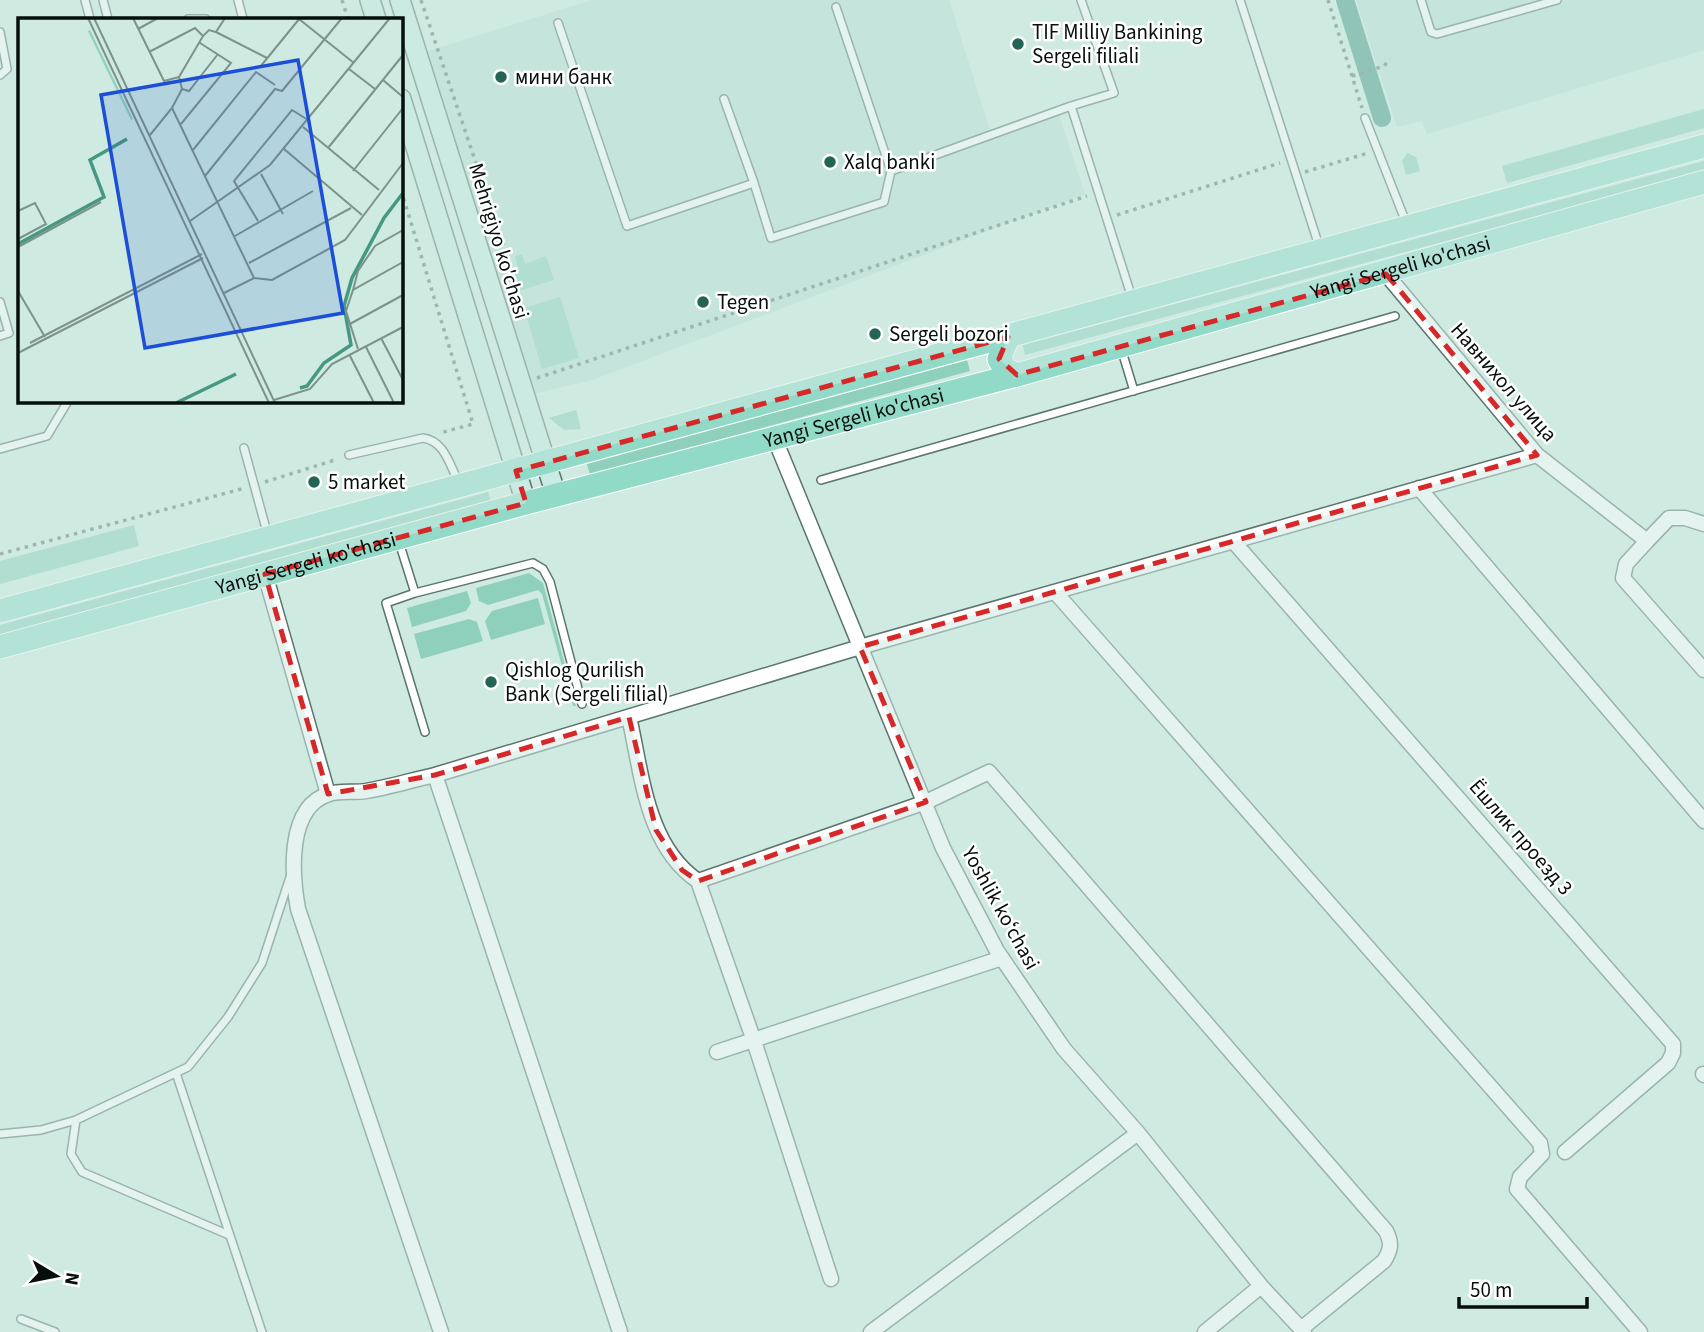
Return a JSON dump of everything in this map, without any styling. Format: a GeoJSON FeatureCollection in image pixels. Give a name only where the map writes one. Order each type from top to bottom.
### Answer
{"type":"FeatureCollection","features":[{"type":"Feature","properties":{"kind":"main road"},"geometry":{"type":"LineString","coordinates":[[370,0],[376,18]]}},
{"type":"Feature","properties":{"kind":"main road","name":"Mehrigiyo ko'chasi"},"geometry":{"type":"LineString","coordinates":[[400,0],[556,495]]}},
{"type":"Feature","properties":{"kind":"main road"},"geometry":{"type":"LineString","coordinates":[[402,102],[526,503]]}},
{"type":"Feature","properties":{"kind":"main road","name":"Yangi Sergeli ko'chasi"},"geometry":{"type":"LineString","coordinates":[[0,611],[1704,146]]}},
{"type":"Feature","properties":{"kind":"main road","name":"Yangi Sergeli ko'chasi"},"geometry":{"type":"LineString","coordinates":[[0,647],[526,503],[1121,347],[1704,182]]}},
{"type":"Feature","properties":{"kind":"main road"},"geometry":{"type":"LineString","coordinates":[[1008,337],[999,359],[1005,369],[1017,375]]}},
{"type":"Feature","properties":{"kind":"street","name":"Навнихол улица"},"geometry":{"type":"LineString","coordinates":[[1386,274],[1537,455],[1647,541]]}},
{"type":"Feature","properties":{"kind":"street","name":"Yoshlik koʻchasi"},"geometry":{"type":"LineString","coordinates":[[774,437],[943,848],[1002,958],[1064,1049],[1138,1133],[1261,1286],[1302,1330]]}},
{"type":"Feature","properties":{"kind":"street"},"geometry":{"type":"LineString","coordinates":[[441,1332],[298,909],[292,873],[295,841],[301,822],[313,804],[328,794],[365,791],[435,775],[860,647],[1537,455]]}},
{"type":"Feature","properties":{"kind":"street"},"geometry":{"type":"LineString","coordinates":[[1419,488],[1704,821]]}},
{"type":"Feature","properties":{"kind":"street"},"geometry":{"type":"LineString","coordinates":[[1704,524],[1685,518],[1670,518],[1626,564],[1623,578],[1704,670]]}},
{"type":"Feature","properties":{"kind":"street","name":"Ёшлик проезд 3"},"geometry":{"type":"LineString","coordinates":[[1233,541],[1673,1044],[1673,1053],[1668,1063],[1564,1153]]}},
{"type":"Feature","properties":{"kind":"street"},"geometry":{"type":"LineString","coordinates":[[265,574],[328,794]]}},
{"type":"Feature","properties":{"kind":"street"},"geometry":{"type":"LineString","coordinates":[[1055,592],[1540,1143],[1542,1154],[1516,1185],[1640,1332]]}},
{"type":"Feature","properties":{"kind":"street"},"geometry":{"type":"LineString","coordinates":[[629,717],[656,830],[682,870],[698,881],[754,1041],[831,1279]]}},
{"type":"Feature","properties":{"kind":"street"},"geometry":{"type":"LineString","coordinates":[[698,881],[926,802],[989,772],[1387,1231],[1391,1241],[1390,1252],[1384,1261],[1302,1330]]}},
{"type":"Feature","properties":{"kind":"street"},"geometry":{"type":"LineString","coordinates":[[435,775],[620,1332]]}},
{"type":"Feature","properties":{"kind":"street"},"geometry":{"type":"LineString","coordinates":[[717,1052],[1002,958]]}},
{"type":"Feature","properties":{"kind":"street"},"geometry":{"type":"LineString","coordinates":[[871,1332],[1138,1133]]}},
{"type":"Feature","properties":{"kind":"street"},"geometry":{"type":"LineString","coordinates":[[1205,1332],[1261,1286]]}},
{"type":"Feature","properties":{"kind":"lane"},"geometry":{"type":"LineString","coordinates":[[85,0],[90,18]]}},
{"type":"Feature","properties":{"kind":"lane"},"geometry":{"type":"LineString","coordinates":[[103,0],[108,18]]}},
{"type":"Feature","properties":{"kind":"lane"},"geometry":{"type":"LineString","coordinates":[[238,0],[243,18]]}},
{"type":"Feature","properties":{"kind":"lane"},"geometry":{"type":"LineString","coordinates":[[891,171],[1114,93],[1081,0]]}},
{"type":"Feature","properties":{"kind":"lane"},"geometry":{"type":"LineString","coordinates":[[1240,0],[1321,250]]}},
{"type":"Feature","properties":{"kind":"lane"},"geometry":{"type":"LineString","coordinates":[[1420,0],[1430,32],[1437,34],[1558,0]]}},
{"type":"Feature","properties":{"kind":"lane"},"geometry":{"type":"LineString","coordinates":[[724,99],[771,237],[884,202],[891,171],[836,7]]}},
{"type":"Feature","properties":{"kind":"lane"},"geometry":{"type":"LineString","coordinates":[[558,23],[627,226],[754,183]]}},
{"type":"Feature","properties":{"kind":"lane"},"geometry":{"type":"LineString","coordinates":[[0,32],[7,69],[0,75]]}},
{"type":"Feature","properties":{"kind":"lane"},"geometry":{"type":"LineString","coordinates":[[1071,106],[1134,302]]}},
{"type":"Feature","properties":{"kind":"lane"},"geometry":{"type":"LineString","coordinates":[[1365,118],[1408,227]]}},
{"type":"Feature","properties":{"kind":"lane"},"geometry":{"type":"LineString","coordinates":[[0,302],[9,333],[0,336]]}},
{"type":"Feature","properties":{"kind":"lane"},"geometry":{"type":"LineString","coordinates":[[821,480],[1395,317]]}},
{"type":"Feature","properties":{"kind":"lane"},"geometry":{"type":"LineString","coordinates":[[1121,347],[1134,391]]}},
{"type":"Feature","properties":{"kind":"lane"},"geometry":{"type":"LineString","coordinates":[[0,449],[47,436],[67,402]]}},
{"type":"Feature","properties":{"kind":"lane"},"geometry":{"type":"LineString","coordinates":[[349,455],[423,438],[439,444],[461,486]]}},
{"type":"Feature","properties":{"kind":"lane"},"geometry":{"type":"LineString","coordinates":[[244,449],[269,538]]}},
{"type":"Feature","properties":{"kind":"lane"},"geometry":{"type":"LineString","coordinates":[[398,538],[415,593]]}},
{"type":"Feature","properties":{"kind":"lane"},"geometry":{"type":"LineString","coordinates":[[425,732],[386,603],[533,563],[543,569],[550,582],[582,704]]}},
{"type":"Feature","properties":{"kind":"lane"},"geometry":{"type":"LineString","coordinates":[[0,1135],[41,1130],[76,1120],[188,1067],[228,1017],[262,962],[292,873]]}},
{"type":"Feature","properties":{"kind":"lane"},"geometry":{"type":"LineString","coordinates":[[176,1073],[262,1332]]}},
{"type":"Feature","properties":{"kind":"lane"},"geometry":{"type":"LineString","coordinates":[[76,1120],[71,1154],[82,1171],[229,1235]]}},
{"type":"Feature","properties":{"kind":"lane"},"geometry":{"type":"LineString","coordinates":[[21,1320],[55,1332]]}},
{"type":"Feature","properties":{"kind":"path"},"geometry":{"type":"LineString","coordinates":[[342,0],[348,18]]}},
{"type":"Feature","properties":{"kind":"path"},"geometry":{"type":"LineString","coordinates":[[421,0],[504,246],[506,274]]}},
{"type":"Feature","properties":{"kind":"path"},"geometry":{"type":"LineString","coordinates":[[1328,0],[1365,118]]}},
{"type":"Feature","properties":{"kind":"path"},"geometry":{"type":"LineString","coordinates":[[1352,76],[1377,68],[1390,59]]}},
{"type":"Feature","properties":{"kind":"path"},"geometry":{"type":"LineString","coordinates":[[1296,174],[1378,150]]}},
{"type":"Feature","properties":{"kind":"path"},"geometry":{"type":"LineString","coordinates":[[1109,218],[1292,160]]}},
{"type":"Feature","properties":{"kind":"path"},"geometry":{"type":"LineString","coordinates":[[540,387],[537,377],[1100,192]]}},
{"type":"Feature","properties":{"kind":"path"},"geometry":{"type":"LineString","coordinates":[[402,194],[472,424]]}},
{"type":"Feature","properties":{"kind":"path"},"geometry":{"type":"LineString","coordinates":[[423,438],[472,424],[483,426]]}},
{"type":"Feature","properties":{"kind":"path"},"geometry":{"type":"LineString","coordinates":[[0,554],[254,485],[349,455]]}},
{"type":"Feature","properties":{"kind":"highlighted area"},"geometry":{"type":"Polygon","coordinates":[[[1386,274],[1537,455],[860,647],[926,802],[698,881],[682,870],[656,830],[629,717],[435,775],[328,794],[265,574],[526,503],[516,471],[1008,337],[999,359],[1017,375],[1386,274]]]}},
{"type":"Feature","properties":{"kind":"shaded area"},"geometry":{"type":"Polygon","coordinates":[[[592,0],[949,0],[993,140],[1059,115],[1085,194],[592,380],[533,394],[406,58],[592,0]]]}},
{"type":"Feature","properties":{"kind":"shaded area"},"geometry":{"type":"Polygon","coordinates":[[[1356,0],[1704,0],[1704,50],[1427,134],[1422,121],[1397,127],[1356,0]]]}},
{"type":"Feature","properties":{"kind":"green space"},"geometry":{"type":"Polygon","coordinates":[[[1704,109],[1704,128],[1507,183],[1502,166],[1704,109]]]}},
{"type":"Feature","properties":{"kind":"green space"},"geometry":{"type":"Polygon","coordinates":[[[1407,153],[1416,157],[1420,171],[1406,175],[1402,161],[1407,153]]]}},
{"type":"Feature","properties":{"kind":"green space"},"geometry":{"type":"Polygon","coordinates":[[[1704,161],[1704,171],[1025,355],[1023,345],[1704,161]]]}},
{"type":"Feature","properties":{"kind":"green space"},"geometry":{"type":"Polygon","coordinates":[[[522,254],[525,264],[546,256],[554,280],[518,291],[510,270],[518,268],[515,256],[522,254]]]}},
{"type":"Feature","properties":{"kind":"green space"},"geometry":{"type":"Polygon","coordinates":[[[560,297],[579,358],[542,369],[524,308],[560,297]]]}},
{"type":"Feature","properties":{"kind":"green space"},"geometry":{"type":"Polygon","coordinates":[[[967,360],[970,371],[590,475],[587,464],[967,360]]]}},
{"type":"Feature","properties":{"kind":"green space"},"geometry":{"type":"Polygon","coordinates":[[[576,410],[581,429],[564,430],[549,418],[576,410]]]}},
{"type":"Feature","properties":{"kind":"green space"},"geometry":{"type":"Polygon","coordinates":[[[488,492],[491,502],[0,635],[0,625],[488,492]]]}},
{"type":"Feature","properties":{"kind":"green space"},"geometry":{"type":"Polygon","coordinates":[[[134,525],[139,546],[0,584],[0,561],[134,525]]]}},
{"type":"Feature","properties":{"kind":"green space"},"geometry":{"type":"Polygon","coordinates":[[[529,573],[543,583],[576,706],[573,706],[542,594],[538,590],[488,605],[479,601],[476,588],[529,573]]]}},
{"type":"Feature","properties":{"kind":"green space"},"geometry":{"type":"Polygon","coordinates":[[[467,591],[471,603],[466,611],[412,627],[407,608],[467,591]]]}},
{"type":"Feature","properties":{"kind":"green space"},"geometry":{"type":"Polygon","coordinates":[[[538,598],[545,624],[491,640],[485,621],[492,611],[538,598]]]}},
{"type":"Feature","properties":{"kind":"green space"},"geometry":{"type":"Polygon","coordinates":[[[469,619],[477,622],[483,641],[421,659],[414,634],[469,619]]]}},
{"type":"Feature","properties":{"kind":"waterway"},"geometry":{"type":"LineString","coordinates":[[1345,0],[1382,118]]}},
{"type":"Feature","properties":{"kind":"place","name":"TIF Milliy Bankining Sergeli filiali"},"geometry":{"type":"Point","coordinates":[1018,44]}},
{"type":"Feature","properties":{"kind":"place","name":"мини банк"},"geometry":{"type":"Point","coordinates":[501,77]}},
{"type":"Feature","properties":{"kind":"place","name":"Xalq banki"},"geometry":{"type":"Point","coordinates":[830,162]}},
{"type":"Feature","properties":{"kind":"place","name":"Tegen"},"geometry":{"type":"Point","coordinates":[703,302]}},
{"type":"Feature","properties":{"kind":"place","name":"Sergeli bozori"},"geometry":{"type":"Point","coordinates":[875,334]}},
{"type":"Feature","properties":{"kind":"place","name":"5 market"},"geometry":{"type":"Point","coordinates":[314,482]}},
{"type":"Feature","properties":{"kind":"place","name":"Qishlog Qurilish Bank (Sergeli filial)"},"geometry":{"type":"Point","coordinates":[491,682]}}]}
